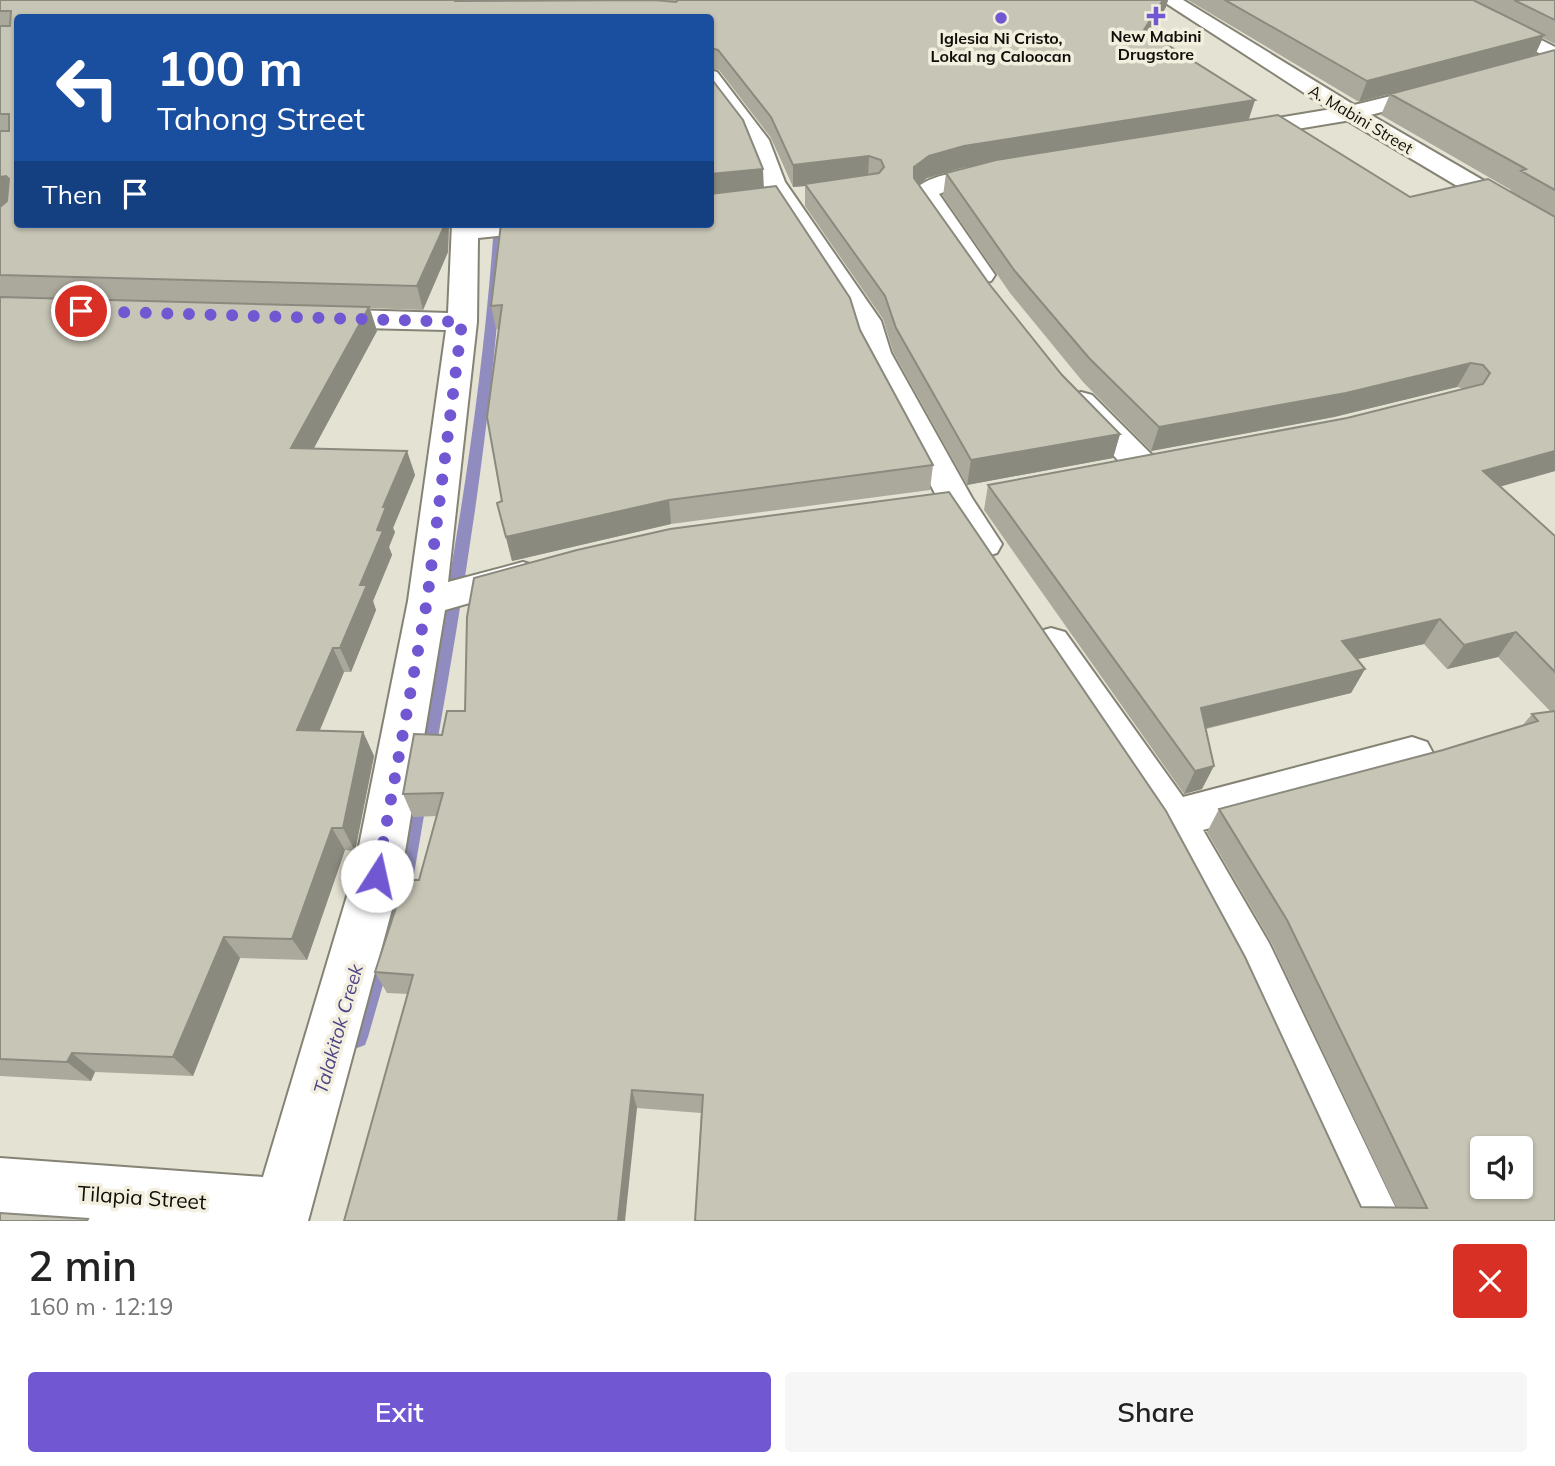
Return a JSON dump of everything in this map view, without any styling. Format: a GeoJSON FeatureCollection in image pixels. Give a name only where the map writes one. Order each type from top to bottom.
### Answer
{"type":"FeatureCollection","features":[{"type":"Feature","properties":{"kind":"street","name":"A. Mabini Street"},"geometry":{"type":"LineString","coordinates":[[1170,0],[1351,113],[1555,233]]}},
{"type":"Feature","properties":{"kind":"street"},"geometry":{"type":"LineString","coordinates":[[1448,0],[1555,57]]}},
{"type":"Feature","properties":{"kind":"street"},"geometry":{"type":"LineString","coordinates":[[1530,66],[1555,57]]}},
{"type":"Feature","properties":{"kind":"street"},"geometry":{"type":"LineString","coordinates":[[714,81],[757,140],[773,182],[866,321],[876,353],[969,499],[1006,577]]}},
{"type":"Feature","properties":{"kind":"street"},"geometry":{"type":"LineString","coordinates":[[1223,135],[1351,113],[1453,86]]}},
{"type":"Feature","properties":{"kind":"street"},"geometry":{"type":"LineString","coordinates":[[991,290],[927,199],[926,191],[945,183],[1019,168]]}},
{"type":"Feature","properties":{"kind":"street"},"geometry":{"type":"LineString","coordinates":[[282,1214],[377,876],[427,601],[462,322],[470,228]]}},
{"type":"Feature","properties":{"kind":"street"},"geometry":{"type":"LineString","coordinates":[[298,317],[462,322]]}},
{"type":"Feature","properties":{"kind":"street"},"geometry":{"type":"LineString","coordinates":[[1062,381],[1157,463],[1103,474]]}},
{"type":"Feature","properties":{"kind":"street"},"geometry":{"type":"LineString","coordinates":[[915,507],[969,499]]}},
{"type":"Feature","properties":{"kind":"street"},"geometry":{"type":"LineString","coordinates":[[427,601],[555,566]]}},
{"type":"Feature","properties":{"kind":"street"},"geometry":{"type":"LineString","coordinates":[[1028,610],[1173,819],[1251,960],[1373,1221]]}},
{"type":"Feature","properties":{"kind":"street"},"geometry":{"type":"LineString","coordinates":[[1173,819],[1412,755]]}},
{"type":"Feature","properties":{"kind":"street","name":"Tilapia Street"},"geometry":{"type":"LineString","coordinates":[[0,1187],[282,1214]]}},
{"type":"Feature","properties":{"kind":"building"},"geometry":{"type":"Polygon","coordinates":[[[0,0],[1163,0],[1144,30],[1255,100],[964,146],[929,156],[914,167],[914,178],[990,285],[1062,375],[1120,434],[971,460],[896,328],[885,296],[805,184],[879,173],[884,167],[881,160],[869,156],[793,165],[771,117],[718,50],[714,49],[714,14],[14,14],[14,228],[443,228],[417,286],[0,275],[0,207],[7,201],[9,179],[6,176],[0,177],[0,131],[9,131],[9,114],[0,114],[0,26],[10,26],[11,11],[0,11],[0,0]]]}},
{"type":"Feature","properties":{"kind":"building"},"geometry":{"type":"Polygon","coordinates":[[[1225,0],[1473,0],[1544,35],[1367,81],[1225,0]]]}},
{"type":"Feature","properties":{"kind":"building"},"geometry":{"type":"Polygon","coordinates":[[[1514,0],[1555,0],[1555,20],[1514,0]]]}},
{"type":"Feature","properties":{"kind":"building"},"geometry":{"type":"Polygon","coordinates":[[[1555,50],[1555,190],[1521,171],[1526,169],[1390,94],[1555,50]]]}},
{"type":"Feature","properties":{"kind":"building"},"geometry":{"type":"Polygon","coordinates":[[[714,82],[743,120],[763,169],[714,174],[714,82]]]}},
{"type":"Feature","properties":{"kind":"building"},"geometry":{"type":"Polygon","coordinates":[[[1278,115],[1410,197],[1488,179],[1555,217],[1555,451],[1483,471],[1555,536],[1555,672],[1516,632],[1464,645],[1440,619],[1342,641],[1365,669],[1201,708],[1214,766],[1195,771],[988,485],[1347,418],[1483,384],[1490,373],[1483,365],[1471,363],[1346,393],[1159,427],[1089,358],[1014,270],[946,173],[996,160],[1278,115]]]}},
{"type":"Feature","properties":{"kind":"building"},"geometry":{"type":"Polygon","coordinates":[[[776,186],[850,298],[860,330],[933,465],[669,500],[506,537],[497,503],[502,501],[487,417],[502,305],[491,306],[501,228],[714,228],[714,194],[776,186]]]}},
{"type":"Feature","properties":{"kind":"building"},"geometry":{"type":"Polygon","coordinates":[[[0,297],[369,307],[291,448],[407,451],[383,507],[386,507],[377,530],[383,531],[360,585],[367,585],[340,648],[333,648],[297,730],[363,732],[343,828],[332,828],[292,939],[224,937],[173,1057],[72,1053],[67,1062],[0,1059],[0,297]]]}},
{"type":"Feature","properties":{"kind":"building"},"geometry":{"type":"Polygon","coordinates":[[[949,492],[1166,811],[1245,957],[1361,1207],[1427,1208],[1287,920],[1219,809],[1443,750],[1538,721],[1532,714],[1555,711],[1555,1221],[695,1221],[703,1095],[632,1090],[618,1221],[344,1221],[413,975],[375,972],[405,880],[419,880],[443,793],[403,794],[414,734],[442,735],[447,711],[465,711],[467,617],[474,578],[577,550],[670,529],[949,492]]]}},
{"type":"Feature","properties":{"kind":"building"},"geometry":{"type":"Polygon","coordinates":[[[0,1213],[88,1219],[0,1221],[0,1213]]]}},
{"type":"Feature","properties":{"kind":"waterway","name":"Talakitok Creek"},"geometry":{"type":"LineString","coordinates":[[426,755],[472,491],[489,358],[499,228]]}},
{"type":"Feature","properties":{"kind":"waterway","name":"Talakitok Creek"},"geometry":{"type":"LineString","coordinates":[[357,1037],[403,880],[418,798]]}},
{"type":"Feature","properties":{"kind":"place","name":"New Mabini Drugstore"},"geometry":{"type":"Point","coordinates":[1156,16]}},
{"type":"Feature","properties":{"kind":"place","name":"Iglesia Ni Cristo, Lokal ng Caloocan"},"geometry":{"type":"Point","coordinates":[1001,18]}},
{"type":"Feature","properties":{"kind":"route"},"geometry":{"type":"LineString","coordinates":[[81,311],[462,322],[427,601],[377,876]]}}]}
